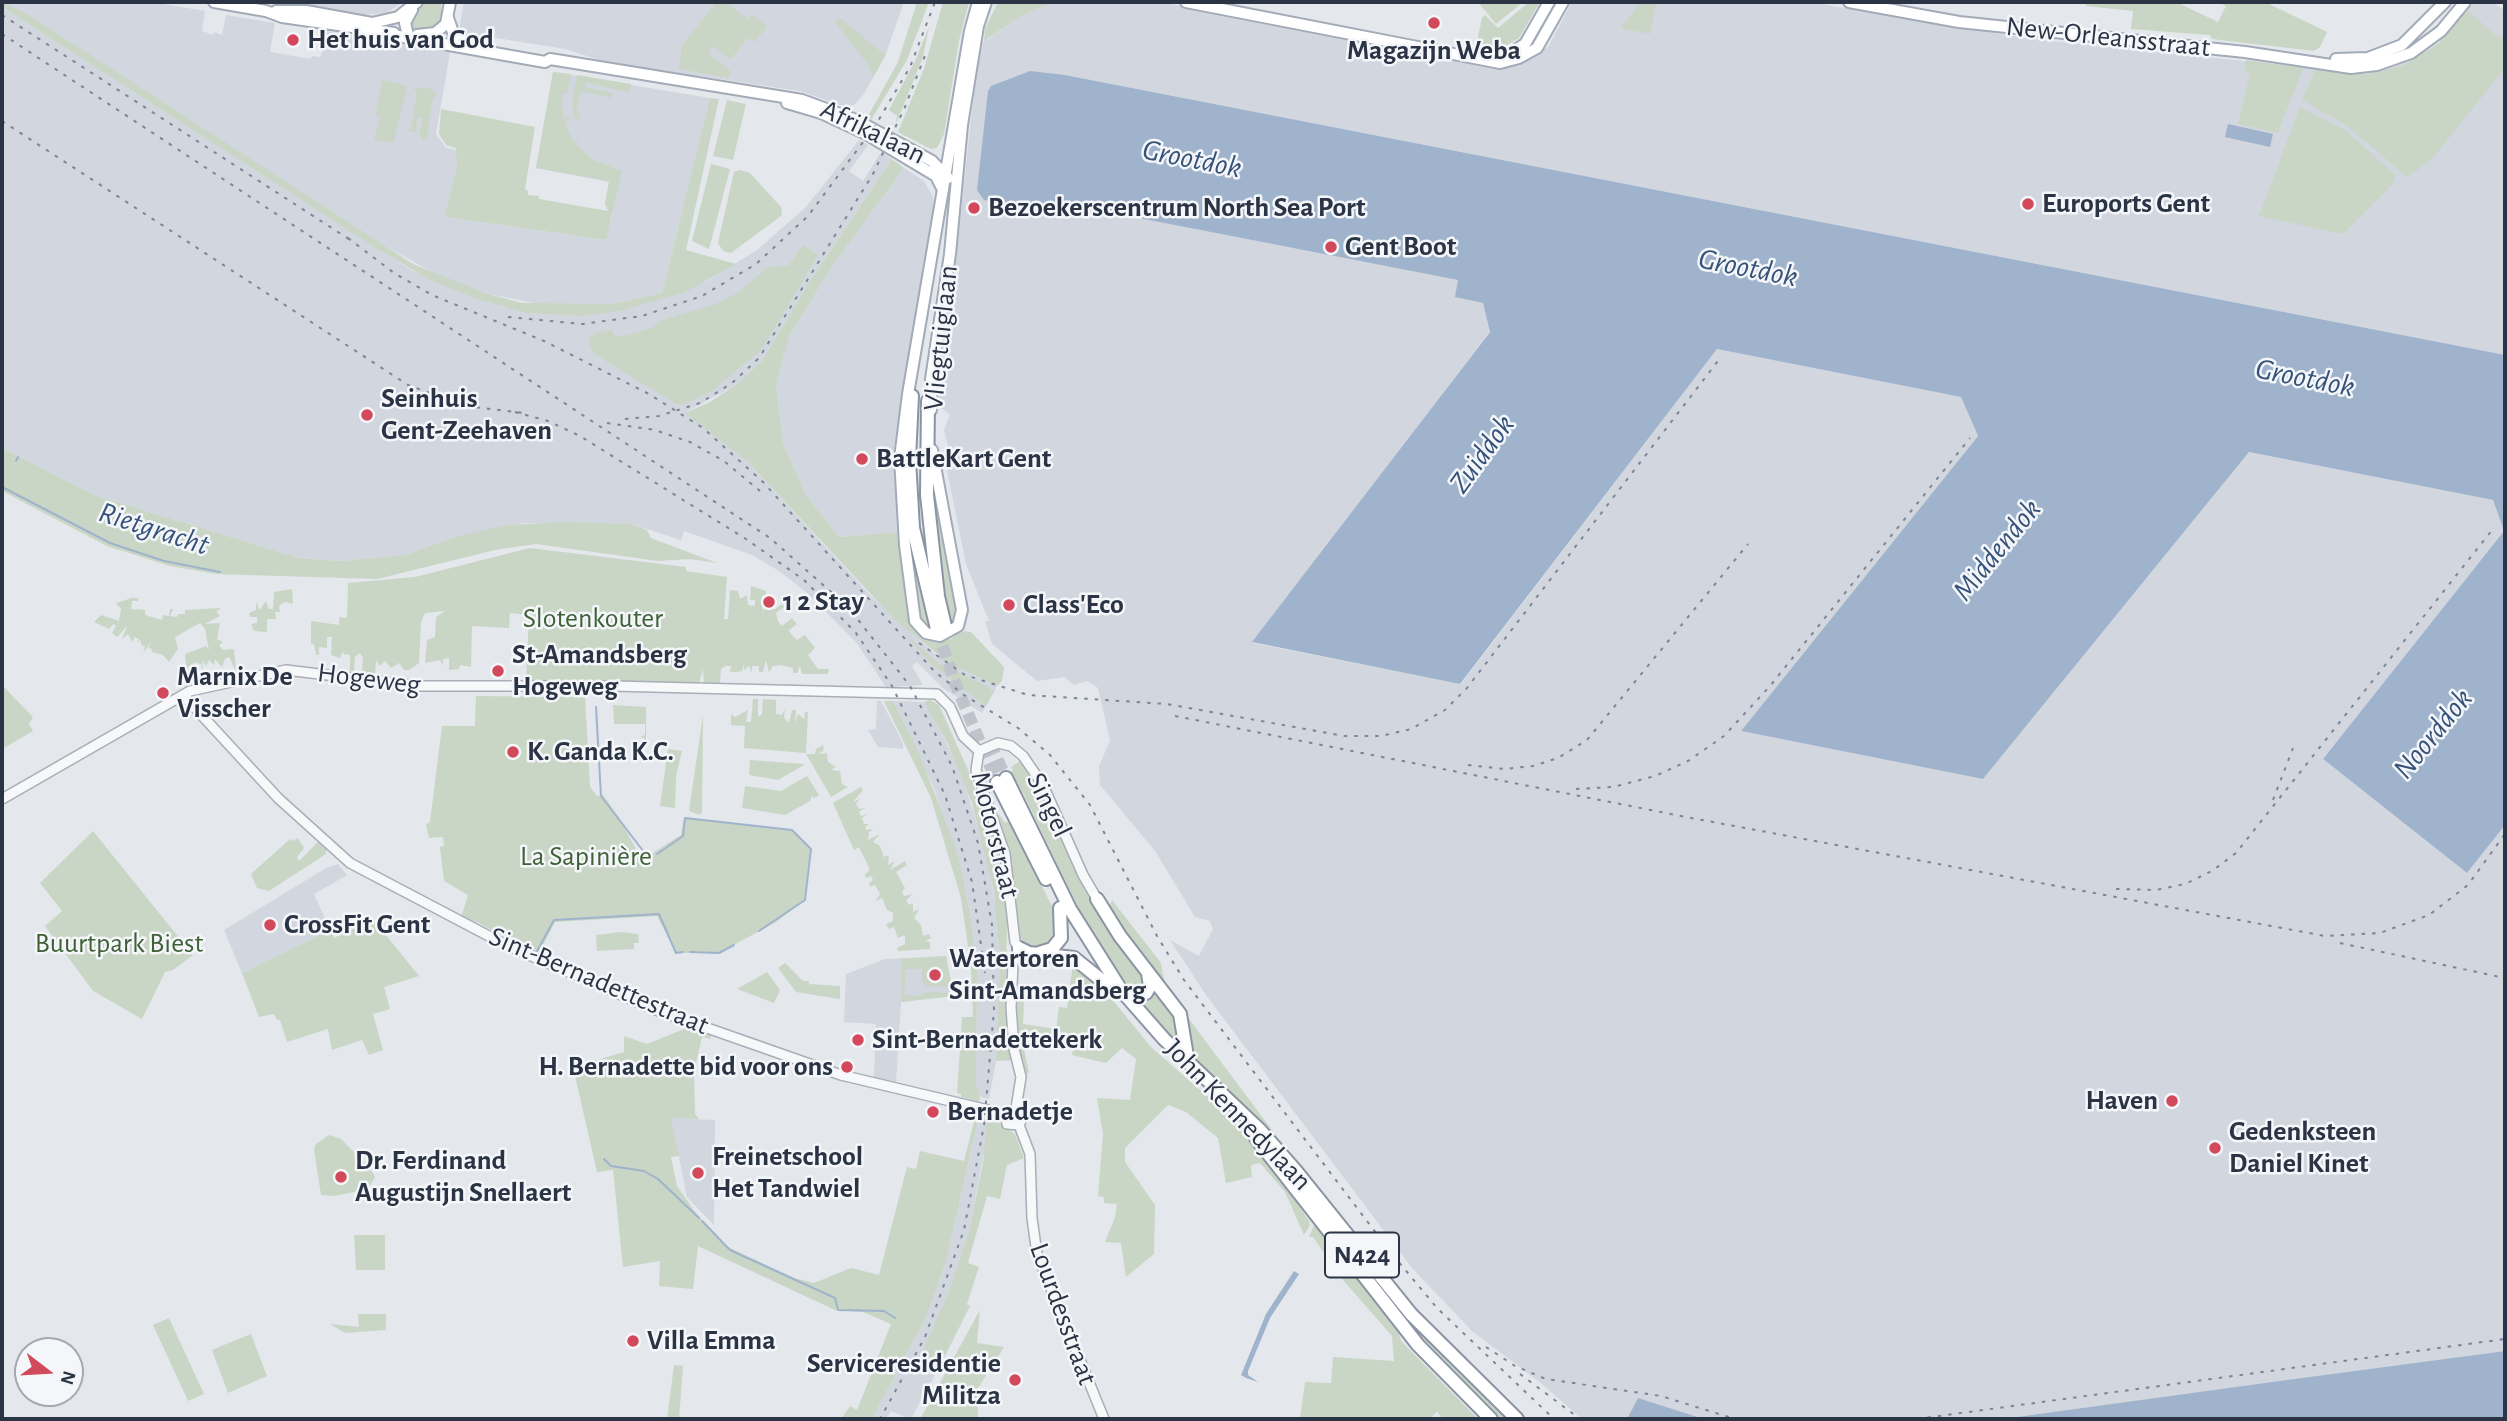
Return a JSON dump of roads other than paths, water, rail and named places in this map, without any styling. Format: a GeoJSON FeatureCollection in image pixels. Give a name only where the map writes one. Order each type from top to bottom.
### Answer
{"type":"FeatureCollection","features":[{"type":"Feature","properties":{"kind":"highway"},"geometry":{"type":"LineString","coordinates":[[910,395],[909,459],[913,528],[941,627],[927,495],[929,396]]}},
{"type":"Feature","properties":{"kind":"highway","name":"John Kennedylaan"},"geometry":{"type":"LineString","coordinates":[[1491,1419],[1418,1346],[1266,1149],[1155,1043],[1105,983],[1060,908],[1001,780],[1070,909],[1121,990],[1188,1062],[1259,1129],[1411,1314],[1517,1419]]}},
{"type":"Feature","properties":{"kind":"highway"},"geometry":{"type":"LineString","coordinates":[[1097,899],[1180,1014],[1188,1062]]}},
{"type":"Feature","properties":{"kind":"highway"},"geometry":{"type":"LineString","coordinates":[[1035,954],[1052,949],[1061,938],[1060,908]]}},
{"type":"Feature","properties":{"kind":"highway"},"geometry":{"type":"LineString","coordinates":[[1019,948],[1035,954],[1074,958],[1105,983]]}},
{"type":"Feature","properties":{"kind":"highway"},"geometry":{"type":"LineString","coordinates":[[1121,990],[1135,996],[1146,993],[1150,986],[1148,973]]}},
{"type":"Feature","properties":{"kind":"main road","name":"Afrikalaan"},"geometry":{"type":"LineString","coordinates":[[214,2],[266,11],[306,12],[372,23],[391,20],[415,5]]}},
{"type":"Feature","properties":{"kind":"main road"},"geometry":{"type":"LineString","coordinates":[[448,2],[449,19]]}},
{"type":"Feature","properties":{"kind":"main road","name":"Vliegtuiglaan"},"geometry":{"type":"LineString","coordinates":[[978,2],[970,31],[900,458],[905,545],[914,615],[921,629],[940,636],[958,626],[962,610],[933,457],[929,396],[948,271],[958,165],[978,26],[986,2]]}},
{"type":"Feature","properties":{"kind":"main road"},"geometry":{"type":"LineString","coordinates":[[1186,2],[1500,63],[1543,40],[1563,2]]}},
{"type":"Feature","properties":{"kind":"main road"},"geometry":{"type":"LineString","coordinates":[[1527,49],[1549,2]]}},
{"type":"Feature","properties":{"kind":"main road","name":"New-Orleansstraat"},"geometry":{"type":"LineString","coordinates":[[1849,2],[1959,22],[2327,62],[2351,68],[2395,61],[2426,44],[2465,2]]}},
{"type":"Feature","properties":{"kind":"main road","name":"New-Orleansstraat"},"geometry":{"type":"LineString","coordinates":[[2327,62],[2368,58],[2393,50],[2411,39],[2445,2]]}},
{"type":"Feature","properties":{"kind":"main road"},"geometry":{"type":"LineString","coordinates":[[407,37],[405,23],[415,5]]}},
{"type":"Feature","properties":{"kind":"main road","name":"Afrikalaan"},"geometry":{"type":"LineString","coordinates":[[266,11],[282,17],[545,62],[550,59],[751,92],[765,92],[816,103],[856,120],[946,173]]}},
{"type":"Feature","properties":{"kind":"main road","name":"Afrikalaan"},"geometry":{"type":"LineString","coordinates":[[407,37],[435,33],[449,19],[455,38],[546,54],[550,59]]}},
{"type":"Feature","properties":{"kind":"main road"},"geometry":{"type":"LineString","coordinates":[[943,190],[941,180],[932,167],[950,152]]}},
{"type":"Feature","properties":{"kind":"main road"},"geometry":{"type":"LineString","coordinates":[[948,271],[945,262],[950,198],[946,173],[958,165]]}},
{"type":"Feature","properties":{"kind":"street","name":"Hogeweg"},"geometry":{"type":"LineString","coordinates":[[2,799],[183,695],[199,688],[286,670],[419,686],[559,687],[596,692],[625,688],[942,696]]}},
{"type":"Feature","properties":{"kind":"street","name":"Sint-Bernadettestraat"},"geometry":{"type":"LineString","coordinates":[[183,695],[278,799],[344,858],[504,944],[574,977],[656,1010],[841,1075],[1005,1114]]}},
{"type":"Feature","properties":{"kind":"street","name":"Motorstraat"},"geometry":{"type":"LineString","coordinates":[[942,696],[963,736],[979,751],[976,770],[1005,854],[1015,942],[1019,948],[1013,963],[1011,1007],[1015,1056],[1021,1077],[1016,1108]]}},
{"type":"Feature","properties":{"kind":"street","name":"Singel"},"geometry":{"type":"LineString","coordinates":[[979,751],[998,743],[1011,746],[1023,756],[1043,785],[1083,875],[1097,899]]}},
{"type":"Feature","properties":{"kind":"street"},"geometry":{"type":"LineString","coordinates":[[1016,1108],[1005,1114],[1007,1124],[1019,1125]]}},
{"type":"Feature","properties":{"kind":"street","name":"Lourdesstraat"},"geometry":{"type":"LineString","coordinates":[[1016,1108],[1023,1117],[1019,1125],[1030,1154],[1032,1218],[1037,1254],[1104,1419]]}},
{"type":"Feature","properties":{"kind":"water"},"geometry":{"type":"Polygon","coordinates":[[[1030,71],[1065,75],[2505,355],[2505,825],[2467,873],[2323,759],[2504,531],[2493,500],[2249,452],[1983,779],[1741,731],[1978,436],[1961,397],[1717,349],[1460,684],[1252,642],[1490,332],[1483,303],[1455,297],[1458,280],[1051,201],[1048,213],[984,200],[977,190],[988,91],[991,86],[1030,71]]]}},
{"type":"Feature","properties":{"kind":"water"},"geometry":{"type":"Polygon","coordinates":[[[2228,124],[2273,134],[2270,147],[2225,137],[2228,124]]]}},
{"type":"Feature","properties":{"kind":"water"},"geometry":{"type":"Polygon","coordinates":[[[1294,1271],[1299,1274],[1270,1318],[1248,1371],[1248,1375],[1258,1382],[1246,1378],[1241,1375],[1266,1314],[1294,1271]]]}},
{"type":"Feature","properties":{"kind":"water"},"geometry":{"type":"Polygon","coordinates":[[[2505,1351],[2505,1419],[2002,1419],[2287,1380],[2505,1351]]]}},
{"type":"Feature","properties":{"kind":"water"},"geometry":{"type":"Polygon","coordinates":[[[1638,1398],[1704,1419],[1627,1419],[1638,1398]]]}},
{"type":"Feature","properties":{"kind":"waterway"},"geometry":{"type":"LineString","coordinates":[[16,461],[18,457]]}},
{"type":"Feature","properties":{"kind":"waterway","name":"Rietgracht"},"geometry":{"type":"LineString","coordinates":[[2,487],[110,543],[164,561],[220,572]]}},
{"type":"Feature","properties":{"kind":"waterway"},"geometry":{"type":"LineString","coordinates":[[596,707],[601,796],[647,856]]}},
{"type":"Feature","properties":{"kind":"waterway"},"geometry":{"type":"LineString","coordinates":[[657,854],[683,836],[685,818],[792,830],[811,849],[805,900],[759,931]]}},
{"type":"Feature","properties":{"kind":"waterway"},"geometry":{"type":"LineString","coordinates":[[536,953],[554,920],[659,914],[676,953],[683,952]]}},
{"type":"Feature","properties":{"kind":"waterway"},"geometry":{"type":"LineString","coordinates":[[690,952],[719,953],[734,945]]}},
{"type":"Feature","properties":{"kind":"waterway"},"geometry":{"type":"LineString","coordinates":[[604,1159],[611,1166],[644,1171],[658,1179],[699,1218]]}},
{"type":"Feature","properties":{"kind":"waterway"},"geometry":{"type":"LineString","coordinates":[[702,1221],[730,1250],[835,1298],[838,1310],[884,1311],[895,1318]]}},
{"type":"Feature","properties":{"kind":"tunnel"},"geometry":{"type":"LineString","coordinates":[[937,629],[955,683],[997,782]]}},
{"type":"Feature","properties":{"kind":"tunnel"},"geometry":{"type":"LineString","coordinates":[[990,743],[1006,778]]}},
{"type":"Feature","properties":{"kind":"railway"},"geometry":{"type":"LineString","coordinates":[[508,317],[582,324],[642,316],[702,296],[756,264],[808,216],[875,126],[910,67],[935,2]]}},
{"type":"Feature","properties":{"kind":"railway"},"geometry":{"type":"LineString","coordinates":[[2,15],[355,243]]}},
{"type":"Feature","properties":{"kind":"railway"},"geometry":{"type":"LineString","coordinates":[[2,34],[770,538],[848,607],[910,686],[952,766],[978,843],[992,925],[994,1010],[984,1125],[964,1230],[925,1337],[880,1419]]}},
{"type":"Feature","properties":{"kind":"railway"},"geometry":{"type":"LineString","coordinates":[[625,419],[659,416],[700,403],[732,383],[759,358],[873,174],[905,107],[926,53]]}},
{"type":"Feature","properties":{"kind":"railway"},"geometry":{"type":"LineString","coordinates":[[2,121],[408,385],[465,406],[524,413]]}},
{"type":"Feature","properties":{"kind":"railway"},"geometry":{"type":"LineString","coordinates":[[348,238],[394,273],[432,295],[544,341],[649,394],[703,428],[763,482],[934,671],[964,695],[1018,728],[1050,755],[1090,805],[1157,936],[1184,980],[1392,1254],[1437,1308],[1554,1419]]}},
{"type":"Feature","properties":{"kind":"railway"},"geometry":{"type":"LineString","coordinates":[[919,643],[965,675],[1028,695],[1167,704],[1344,736],[1381,736],[1411,729],[1445,710],[1467,688],[1721,357]]}},
{"type":"Feature","properties":{"kind":"railway"},"geometry":{"type":"LineString","coordinates":[[515,412],[548,421],[580,436],[746,539],[804,580],[856,633],[892,686],[945,795],[972,882],[985,973]]}},
{"type":"Feature","properties":{"kind":"railway"},"geometry":{"type":"LineString","coordinates":[[607,423],[655,430],[690,442],[724,461],[760,491]]}},
{"type":"Feature","properties":{"kind":"railway"},"geometry":{"type":"LineString","coordinates":[[1576,789],[1613,787],[1655,776],[1688,761],[1724,736],[1770,686],[1970,438]]}},
{"type":"Feature","properties":{"kind":"railway"},"geometry":{"type":"LineString","coordinates":[[2116,889],[2156,890],[2185,884],[2212,871],[2236,853],[2493,529]]}},
{"type":"Feature","properties":{"kind":"railway"},"geometry":{"type":"LineString","coordinates":[[1468,765],[1504,769],[1533,766],[1558,758],[1587,740],[1748,544]]}},
{"type":"Feature","properties":{"kind":"railway"},"geometry":{"type":"LineString","coordinates":[[1175,716],[1686,817],[2325,936],[2380,933],[2429,915],[2468,885],[2505,834]]}},
{"type":"Feature","properties":{"kind":"railway"},"geometry":{"type":"LineString","coordinates":[[2273,800],[2293,748]]}},
{"type":"Feature","properties":{"kind":"railway"},"geometry":{"type":"LineString","coordinates":[[2340,943],[2505,978]]}},
{"type":"Feature","properties":{"kind":"railway"},"geometry":{"type":"LineString","coordinates":[[1917,1419],[2505,1339]]}},
{"type":"Feature","properties":{"kind":"railway"},"geometry":{"type":"LineString","coordinates":[[1486,1347],[1515,1366],[1546,1379],[1661,1396],[1735,1419]]}},
{"type":"Feature","properties":{"kind":"railway"},"geometry":{"type":"LineString","coordinates":[[1520,1374],[1580,1419]]}},
{"type":"Feature","properties":{"kind":"place","name":"Magazijn Weba"},"geometry":{"type":"Point","coordinates":[1434,23]}},
{"type":"Feature","properties":{"kind":"place","name":"Het huis van God"},"geometry":{"type":"Point","coordinates":[293,40]}},
{"type":"Feature","properties":{"kind":"place","name":"Euroports Gent"},"geometry":{"type":"Point","coordinates":[2028,204]}},
{"type":"Feature","properties":{"kind":"place","name":"Bezoekerscentrum North Sea Port"},"geometry":{"type":"Point","coordinates":[974,208]}},
{"type":"Feature","properties":{"kind":"place","name":"Gent Boot"},"geometry":{"type":"Point","coordinates":[1331,247]}},
{"type":"Feature","properties":{"kind":"place","name":"Seinhuis Gent-Zeehaven"},"geometry":{"type":"Point","coordinates":[367,415]}},
{"type":"Feature","properties":{"kind":"place","name":"BattleKart Gent"},"geometry":{"type":"Point","coordinates":[862,459]}},
{"type":"Feature","properties":{"kind":"place","name":"1 2 Stay"},"geometry":{"type":"Point","coordinates":[769,602]}},
{"type":"Feature","properties":{"kind":"place","name":"Class'Eco"},"geometry":{"type":"Point","coordinates":[1009,605]}},
{"type":"Feature","properties":{"kind":"place","name":"St-Amandsberg Hogeweg"},"geometry":{"type":"Point","coordinates":[498,671]}},
{"type":"Feature","properties":{"kind":"place","name":"Marnix De Visscher"},"geometry":{"type":"Point","coordinates":[163,693]}},
{"type":"Feature","properties":{"kind":"place","name":"K. Ganda K.C."},"geometry":{"type":"Point","coordinates":[513,752]}},
{"type":"Feature","properties":{"kind":"place","name":"CrossFit Gent"},"geometry":{"type":"Point","coordinates":[270,925]}},
{"type":"Feature","properties":{"kind":"place","name":"Watertoren Sint-Amandsberg"},"geometry":{"type":"Point","coordinates":[935,975]}},
{"type":"Feature","properties":{"kind":"place","name":"Sint-Bernadettekerk"},"geometry":{"type":"Point","coordinates":[858,1040]}},
{"type":"Feature","properties":{"kind":"place","name":"H. Bernadette bid voor ons"},"geometry":{"type":"Point","coordinates":[847,1067]}},
{"type":"Feature","properties":{"kind":"place","name":"Haven"},"geometry":{"type":"Point","coordinates":[2172,1101]}},
{"type":"Feature","properties":{"kind":"place","name":"Bernadetje"},"geometry":{"type":"Point","coordinates":[933,1112]}},
{"type":"Feature","properties":{"kind":"place","name":"Gedenksteen Daniel Kinet"},"geometry":{"type":"Point","coordinates":[2215,1148]}},
{"type":"Feature","properties":{"kind":"place","name":"Freinetschool Het Tandwiel"},"geometry":{"type":"Point","coordinates":[698,1173]}},
{"type":"Feature","properties":{"kind":"place","name":"Dr. Ferdinand Augustijn Snellaert"},"geometry":{"type":"Point","coordinates":[341,1177]}},
{"type":"Feature","properties":{"kind":"place","name":"Villa Emma"},"geometry":{"type":"Point","coordinates":[633,1341]}},
{"type":"Feature","properties":{"kind":"place","name":"Serviceresidentie Militza"},"geometry":{"type":"Point","coordinates":[1015,1380]}},
{"type":"Feature","properties":{"kind":"water label","name":"Grootdok"},"geometry":{"type":"Point","coordinates":[1192,159]}},
{"type":"Feature","properties":{"kind":"water label","name":"Grootdok"},"geometry":{"type":"Point","coordinates":[1748,268]}},
{"type":"Feature","properties":{"kind":"water label","name":"Grootdok"},"geometry":{"type":"Point","coordinates":[2305,378]}},
{"type":"Feature","properties":{"kind":"water label","name":"Zuiddok"},"geometry":{"type":"Point","coordinates":[1482,454]}},
{"type":"Feature","properties":{"kind":"water label","name":"Middendok"},"geometry":{"type":"Point","coordinates":[1997,550]}},
{"type":"Feature","properties":{"kind":"water label","name":"Noorddok"},"geometry":{"type":"Point","coordinates":[2433,734]}},
{"type":"Feature","properties":{"kind":"park label","name":"Slotenkouter"},"geometry":{"type":"Point","coordinates":[593,619]}},
{"type":"Feature","properties":{"kind":"park label","name":"La Sapinière"},"geometry":{"type":"Point","coordinates":[586,857]}},
{"type":"Feature","properties":{"kind":"park label","name":"Buurtpark Biest"},"geometry":{"type":"Point","coordinates":[119,944]}}]}
